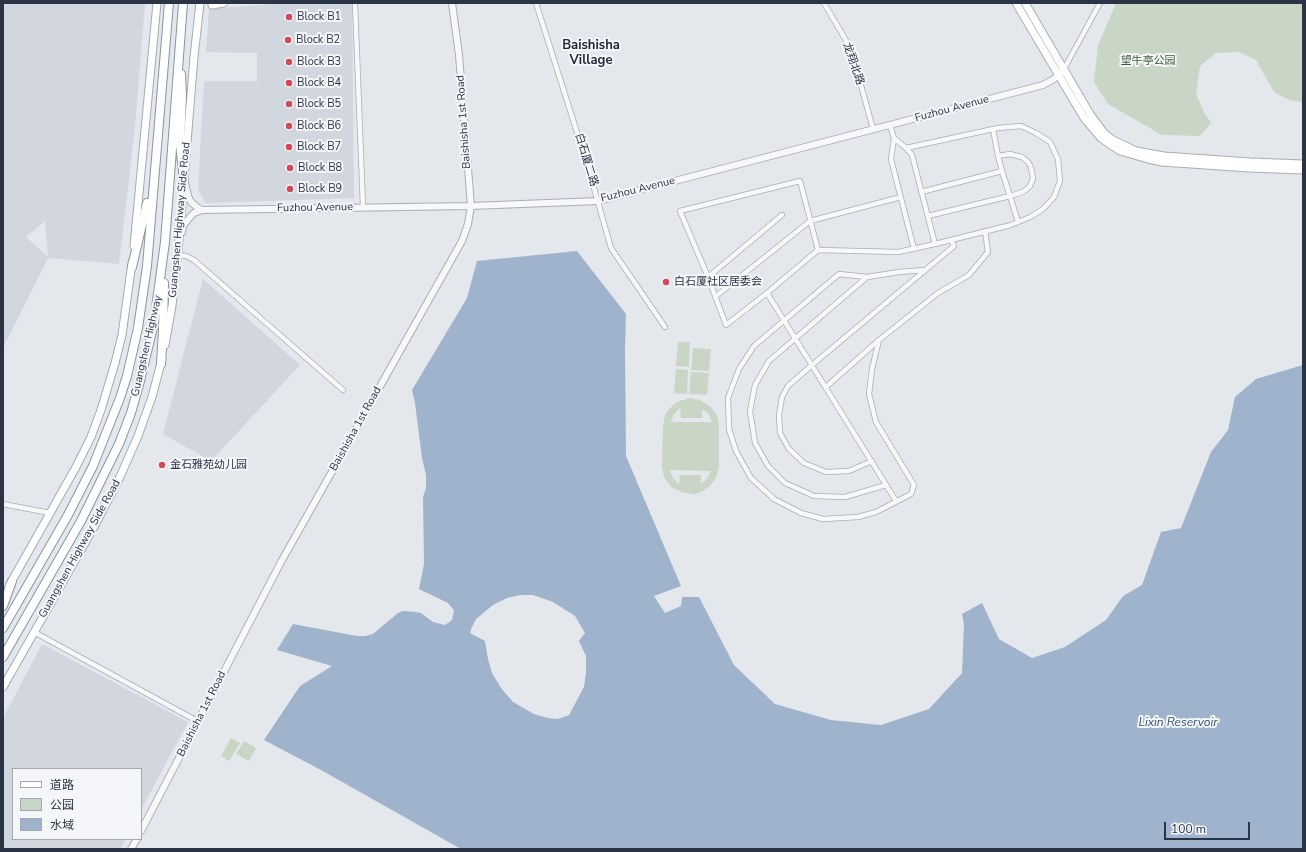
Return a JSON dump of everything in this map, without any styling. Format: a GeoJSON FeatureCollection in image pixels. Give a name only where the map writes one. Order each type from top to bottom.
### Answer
{"type":"FeatureCollection","features":[{"type":"Feature","properties":{"kind":"highway","name":"Guangshen Highway"},"geometry":{"type":"LineString","coordinates":[[3,628],[68,515],[93,466],[120,398],[133,351],[147,266],[153,179],[169,3]]}},
{"type":"Feature","properties":{"kind":"highway","name":"Guangshen Highway"},"geometry":{"type":"LineString","coordinates":[[3,657],[81,521],[110,462],[126,425],[139,385],[154,323],[165,242],[183,3]]}},
{"type":"Feature","properties":{"kind":"highway"},"geometry":{"type":"LineString","coordinates":[[179,56],[182,85],[180,151],[184,180]]}},
{"type":"Feature","properties":{"kind":"highway"},"geometry":{"type":"LineString","coordinates":[[132,267],[153,179]]}},
{"type":"Feature","properties":{"kind":"highway"},"geometry":{"type":"LineString","coordinates":[[161,364],[164,314],[165,242]]}},
{"type":"Feature","properties":{"kind":"highway"},"geometry":{"type":"LineString","coordinates":[[3,606],[12,581]]}},
{"type":"Feature","properties":{"kind":"main road"},"geometry":{"type":"LineString","coordinates":[[3,596],[76,467],[91,436],[101,410],[115,363],[122,335],[132,267],[157,3]]}},
{"type":"Feature","properties":{"kind":"main road","name":"Guangshen Highway Side Road"},"geometry":{"type":"LineString","coordinates":[[3,687],[94,527],[119,479],[138,436],[152,397],[161,364],[172,306],[178,255],[194,57],[200,3]]}},
{"type":"Feature","properties":{"kind":"main road"},"geometry":{"type":"LineString","coordinates":[[212,5],[224,3]]}},
{"type":"Feature","properties":{"kind":"main road"},"geometry":{"type":"LineString","coordinates":[[1016,3],[1092,128],[1100,138],[1120,151],[1140,158],[1162,162],[1303,170]]}},
{"type":"Feature","properties":{"kind":"main road"},"geometry":{"type":"LineString","coordinates":[[1025,3],[1096,124],[1113,140],[1123,146],[1150,154],[1164,156],[1303,164]]}},
{"type":"Feature","properties":{"kind":"street"},"geometry":{"type":"LineString","coordinates":[[355,3],[363,207]]}},
{"type":"Feature","properties":{"kind":"street","name":"Baishisha 1st Road"},"geometry":{"type":"LineString","coordinates":[[142,829],[282,562],[462,241],[468,224],[470,206],[459,55],[452,3]]}},
{"type":"Feature","properties":{"kind":"street","name":"白石厦二路"},"geometry":{"type":"LineString","coordinates":[[536,3],[598,200],[611,248],[665,327]]}},
{"type":"Feature","properties":{"kind":"street","name":"龙翔北路"},"geometry":{"type":"LineString","coordinates":[[824,3],[851,49],[874,129]]}},
{"type":"Feature","properties":{"kind":"street"},"geometry":{"type":"LineString","coordinates":[[1064,69],[1100,3]]}},
{"type":"Feature","properties":{"kind":"street","name":"Fuzhou Avenue"},"geometry":{"type":"LineString","coordinates":[[202,210],[470,206],[598,200],[1043,85],[1049,83],[1064,69]]}},
{"type":"Feature","properties":{"kind":"street"},"geometry":{"type":"LineString","coordinates":[[890,125],[894,138],[891,159],[914,248]]}},
{"type":"Feature","properties":{"kind":"street"},"geometry":{"type":"LineString","coordinates":[[818,250],[800,181],[680,211],[708,277],[726,325],[818,250],[898,252],[951,240],[1018,222],[1043,210],[1054,197],[1060,181],[1058,159],[1050,142],[1036,133],[1020,126],[993,129],[906,148]]}},
{"type":"Feature","properties":{"kind":"street"},"geometry":{"type":"LineString","coordinates":[[993,129],[1002,171],[1018,222]]}},
{"type":"Feature","properties":{"kind":"street"},"geometry":{"type":"LineString","coordinates":[[894,138],[912,155],[935,244]]}},
{"type":"Feature","properties":{"kind":"street"},"geometry":{"type":"LineString","coordinates":[[928,216],[1010,196],[1023,192],[1030,186],[1033,179],[1029,163],[1022,157],[1010,154],[998,156]]}},
{"type":"Feature","properties":{"kind":"street"},"geometry":{"type":"LineString","coordinates":[[922,192],[1002,171]]}},
{"type":"Feature","properties":{"kind":"street"},"geometry":{"type":"LineString","coordinates":[[184,180],[191,202],[202,210]]}},
{"type":"Feature","properties":{"kind":"street"},"geometry":{"type":"LineString","coordinates":[[715,297],[810,221],[901,197]]}},
{"type":"Feature","properties":{"kind":"street"},"geometry":{"type":"LineString","coordinates":[[179,240],[186,221],[194,213],[202,210]]}},
{"type":"Feature","properties":{"kind":"street"},"geometry":{"type":"LineString","coordinates":[[708,277],[782,216]]}},
{"type":"Feature","properties":{"kind":"street"},"geometry":{"type":"LineString","coordinates":[[826,387],[879,340],[938,293],[969,275],[988,252],[985,231]]}},
{"type":"Feature","properties":{"kind":"street"},"geometry":{"type":"LineString","coordinates":[[872,461],[849,471],[826,472],[804,463],[789,449],[780,433],[779,415],[782,397],[788,386],[954,246],[951,240]]}},
{"type":"Feature","properties":{"kind":"street"},"geometry":{"type":"LineString","coordinates":[[178,255],[190,257],[194,260],[343,390]]}},
{"type":"Feature","properties":{"kind":"street"},"geometry":{"type":"LineString","coordinates":[[879,340],[872,369],[869,394],[876,422],[914,485],[911,494],[876,512],[858,517],[823,519],[801,513],[774,500],[751,478],[736,451],[728,430],[728,398],[739,369],[754,346],[839,274],[867,277],[925,270]]}},
{"type":"Feature","properties":{"kind":"street"},"geometry":{"type":"LineString","coordinates":[[867,277],[769,361],[755,385],[750,411],[755,443],[768,466],[785,483],[814,496],[845,497],[886,485]]}},
{"type":"Feature","properties":{"kind":"street"},"geometry":{"type":"LineString","coordinates":[[767,292],[896,501]]}},
{"type":"Feature","properties":{"kind":"street"},"geometry":{"type":"LineString","coordinates":[[3,504],[50,513]]}},
{"type":"Feature","properties":{"kind":"street"},"geometry":{"type":"LineString","coordinates":[[34,632],[199,722]]}},
{"type":"Feature","properties":{"kind":"street"},"geometry":{"type":"LineString","coordinates":[[132,849],[136,840]]}},
{"type":"Feature","properties":{"kind":"shaded area"},"geometry":{"type":"Polygon","coordinates":[[[3,3],[145,3],[135,127],[119,264],[48,258],[3,348],[3,3]],[[45,221],[26,237],[48,257],[45,221]]]}},
{"type":"Feature","properties":{"kind":"shaded area"},"geometry":{"type":"Polygon","coordinates":[[[286,3],[352,3],[354,198],[205,203],[198,189],[204,81],[257,81],[257,53],[206,52],[209,9],[286,3]]]}},
{"type":"Feature","properties":{"kind":"shaded area"},"geometry":{"type":"Polygon","coordinates":[[[203,279],[300,365],[211,461],[163,434],[203,279]]]}},
{"type":"Feature","properties":{"kind":"shaded area"},"geometry":{"type":"Polygon","coordinates":[[[42,644],[188,722],[142,808],[142,768],[12,768],[12,840],[125,840],[121,848],[3,849],[3,718],[42,644]]]}},
{"type":"Feature","properties":{"kind":"green space","name":"望牛亭公园"},"geometry":{"type":"Polygon","coordinates":[[[1116,3],[1303,3],[1303,102],[1289,100],[1274,92],[1256,60],[1239,52],[1216,53],[1200,66],[1196,94],[1211,123],[1200,136],[1162,135],[1108,104],[1094,82],[1098,45],[1116,3]]]}},
{"type":"Feature","properties":{"kind":"green space"},"geometry":{"type":"Polygon","coordinates":[[[678,342],[690,342],[689,367],[676,366],[678,342]]]}},
{"type":"Feature","properties":{"kind":"green space"},"geometry":{"type":"Polygon","coordinates":[[[693,348],[711,349],[709,371],[691,370],[693,348]]]}},
{"type":"Feature","properties":{"kind":"green space"},"geometry":{"type":"Polygon","coordinates":[[[676,369],[688,370],[687,394],[674,393],[676,369]]]}},
{"type":"Feature","properties":{"kind":"green space"},"geometry":{"type":"Polygon","coordinates":[[[691,372],[709,373],[707,395],[689,394],[691,372]]]}},
{"type":"Feature","properties":{"kind":"green space"},"geometry":{"type":"Polygon","coordinates":[[[689,398],[700,400],[710,406],[717,415],[719,427],[719,467],[716,478],[709,487],[699,493],[693,494],[681,492],[671,487],[664,477],[662,466],[663,426],[665,415],[677,402],[689,398]],[[680,408],[674,414],[671,422],[712,422],[709,414],[702,409],[702,418],[681,418],[680,408]],[[670,470],[673,478],[679,484],[680,475],[701,475],[701,484],[707,479],[711,471],[670,470]]]}},
{"type":"Feature","properties":{"kind":"green space"},"geometry":{"type":"Polygon","coordinates":[[[231,738],[240,743],[229,761],[221,756],[231,738]]]}},
{"type":"Feature","properties":{"kind":"green space"},"geometry":{"type":"Polygon","coordinates":[[[244,741],[256,748],[249,761],[236,754],[244,741]]]}},
{"type":"Feature","properties":{"kind":"water","name":"Lixin Reservoir"},"geometry":{"type":"Polygon","coordinates":[[[577,251],[626,314],[626,456],[681,586],[654,596],[665,613],[681,606],[682,597],[699,597],[734,665],[775,704],[831,720],[881,725],[929,709],[962,673],[964,625],[962,614],[982,603],[999,639],[1032,658],[1065,647],[1106,620],[1123,596],[1142,585],[1161,532],[1181,528],[1211,452],[1228,430],[1235,397],[1256,379],[1303,365],[1303,849],[484,849],[483,847],[482,849],[461,849],[321,770],[264,740],[300,686],[332,666],[277,650],[293,624],[357,636],[365,636],[373,634],[398,613],[403,611],[421,613],[433,622],[445,625],[452,620],[454,610],[448,603],[419,589],[424,564],[423,497],[426,488],[426,475],[412,390],[467,298],[477,261],[577,251]],[[520,595],[507,598],[493,605],[476,619],[470,633],[485,641],[492,673],[501,688],[513,702],[534,714],[558,719],[569,715],[584,687],[586,656],[579,641],[585,633],[575,616],[553,602],[533,595],[520,595]]]}},
{"type":"Feature","properties":{"kind":"place","name":"Block B1"},"geometry":{"type":"Point","coordinates":[289,17]}},
{"type":"Feature","properties":{"kind":"place","name":"Block B2"},"geometry":{"type":"Point","coordinates":[288,40]}},
{"type":"Feature","properties":{"kind":"place","name":"Block B3"},"geometry":{"type":"Point","coordinates":[289,62]}},
{"type":"Feature","properties":{"kind":"place","name":"Block B4"},"geometry":{"type":"Point","coordinates":[289,83]}},
{"type":"Feature","properties":{"kind":"place","name":"Block B5"},"geometry":{"type":"Point","coordinates":[289,104]}},
{"type":"Feature","properties":{"kind":"place","name":"Block B6"},"geometry":{"type":"Point","coordinates":[289,126]}},
{"type":"Feature","properties":{"kind":"place","name":"Block B7"},"geometry":{"type":"Point","coordinates":[289,147]}},
{"type":"Feature","properties":{"kind":"place","name":"Block B8"},"geometry":{"type":"Point","coordinates":[290,168]}},
{"type":"Feature","properties":{"kind":"place","name":"Block B9"},"geometry":{"type":"Point","coordinates":[290,189]}},
{"type":"Feature","properties":{"kind":"place","name":"白石厦社区居委会"},"geometry":{"type":"Point","coordinates":[666,282]}},
{"type":"Feature","properties":{"kind":"place","name":"金石雅苑幼儿园"},"geometry":{"type":"Point","coordinates":[162,465]}},
{"type":"Feature","properties":{"kind":"district","name":"Baishisha Village"},"geometry":{"type":"Point","coordinates":[591,54]}}]}
